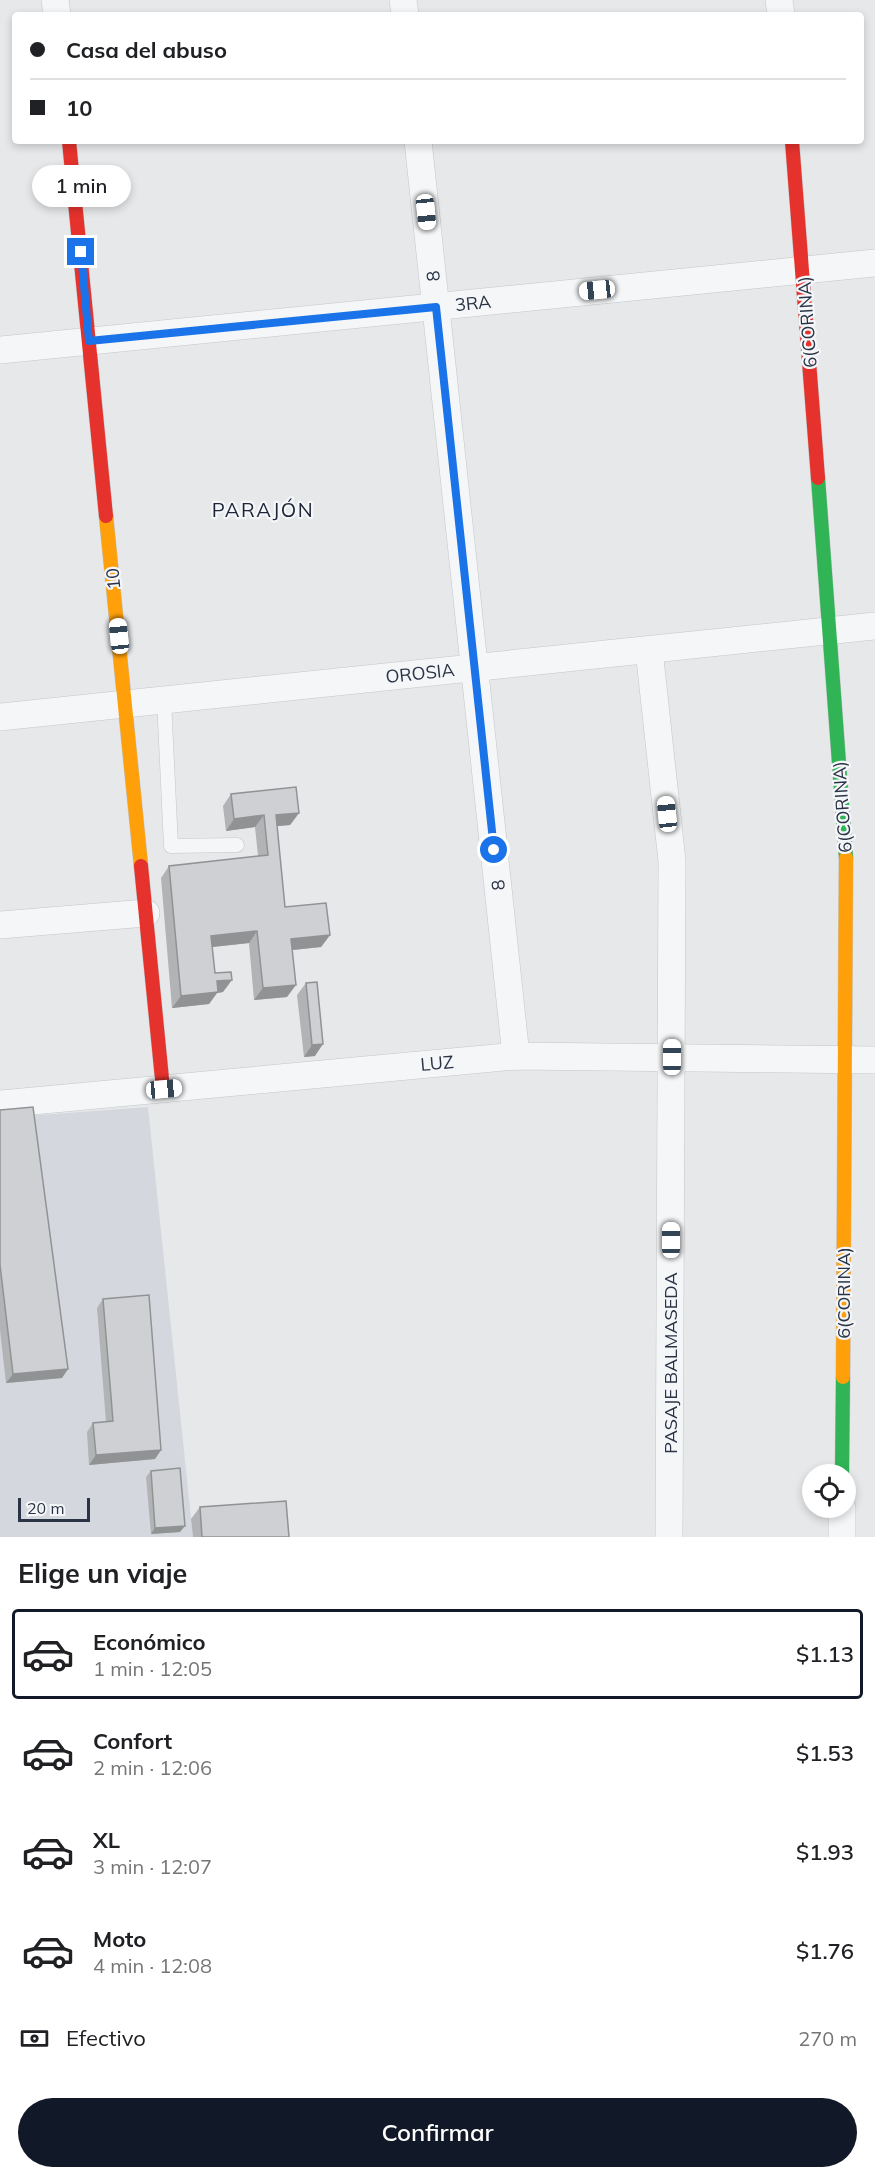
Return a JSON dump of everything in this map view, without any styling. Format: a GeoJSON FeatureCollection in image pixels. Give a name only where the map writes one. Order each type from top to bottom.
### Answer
{"type":"FeatureCollection","features":[{"type":"Feature","properties":{"kind":"street","name":"10"},"geometry":{"type":"LineString","coordinates":[[69,144],[164,1089]]}},
{"type":"Feature","properties":{"kind":"street","name":"8"},"geometry":{"type":"LineString","coordinates":[[418,144],[516,1056]]}},
{"type":"Feature","properties":{"kind":"street","name":"6(CORINA)"},"geometry":{"type":"LineString","coordinates":[[792,144],[804,270],[828,631],[846,846],[842,1464]]}},
{"type":"Feature","properties":{"kind":"street","name":"3RA"},"geometry":{"type":"LineString","coordinates":[[0,350],[875,263]]}},
{"type":"Feature","properties":{"kind":"street","name":"OROSIA"},"geometry":{"type":"LineString","coordinates":[[0,717],[875,626]]}},
{"type":"Feature","properties":{"kind":"street","name":"PASAJE BALMASEDA"},"geometry":{"type":"LineString","coordinates":[[649,650],[672,861],[669,1537]]}},
{"type":"Feature","properties":{"kind":"street"},"geometry":{"type":"LineString","coordinates":[[0,925],[146,912]]}},
{"type":"Feature","properties":{"kind":"street","name":"LUZ"},"geometry":{"type":"LineString","coordinates":[[0,1104],[516,1056],[875,1060]]}},
{"type":"Feature","properties":{"kind":"street"},"geometry":{"type":"LineString","coordinates":[[842,1518],[842,1537]]}},
{"type":"Feature","properties":{"kind":"lane"},"geometry":{"type":"LineString","coordinates":[[164,700],[171,846],[237,844]]}},
{"type":"Feature","properties":{"kind":"shaded area"},"geometry":{"type":"Polygon","coordinates":[[[148,1107],[193,1537],[0,1537],[0,1118],[148,1107]]]}},
{"type":"Feature","properties":{"kind":"building"},"geometry":{"type":"Polygon","coordinates":[[[296,787],[299,813],[276,815],[285,907],[326,903],[330,935],[291,939],[296,985],[263,988],[257,931],[211,936],[215,973],[231,972],[232,980],[217,981],[218,992],[181,996],[169,866],[268,855],[264,815],[234,819],[231,794],[296,787]]]}},
{"type":"Feature","properties":{"kind":"building"},"geometry":{"type":"Polygon","coordinates":[[[317,982],[323,1044],[312,1045],[306,983],[317,982]]]}},
{"type":"Feature","properties":{"kind":"building"},"geometry":{"type":"Polygon","coordinates":[[[33,1107],[68,1369],[13,1374],[0,1265],[0,1110],[33,1107]]]}},
{"type":"Feature","properties":{"kind":"building"},"geometry":{"type":"Polygon","coordinates":[[[149,1295],[161,1450],[96,1455],[93,1423],[113,1421],[103,1299],[149,1295]]]}},
{"type":"Feature","properties":{"kind":"building"},"geometry":{"type":"Polygon","coordinates":[[[180,1468],[185,1526],[155,1528],[151,1471],[180,1468]]]}},
{"type":"Feature","properties":{"kind":"building"},"geometry":{"type":"Polygon","coordinates":[[[286,1501],[289,1537],[202,1537],[200,1507],[286,1501]]]}},
{"type":"Feature","properties":{"kind":"traffic: fast"},"geometry":{"type":"LineString","coordinates":[[818,478],[846,858]]}},
{"type":"Feature","properties":{"kind":"traffic: fast"},"geometry":{"type":"LineString","coordinates":[[842,1464],[843,1377]]}},
{"type":"Feature","properties":{"kind":"traffic: slow"},"geometry":{"type":"LineString","coordinates":[[106,516],[141,866]]}},
{"type":"Feature","properties":{"kind":"traffic: slow"},"geometry":{"type":"LineString","coordinates":[[843,1377],[846,858]]}},
{"type":"Feature","properties":{"kind":"traffic: jam"},"geometry":{"type":"LineString","coordinates":[[69,144],[106,516]]}},
{"type":"Feature","properties":{"kind":"traffic: jam"},"geometry":{"type":"LineString","coordinates":[[792,144],[818,478]]}},
{"type":"Feature","properties":{"kind":"traffic: jam"},"geometry":{"type":"LineString","coordinates":[[141,866],[163,1089]]}},
{"type":"Feature","properties":{"kind":"district","name":"PARAJÓN"},"geometry":{"type":"Point","coordinates":[263,509]}},
{"type":"Feature","properties":{"kind":"route"},"geometry":{"type":"LineString","coordinates":[[81,252],[89,341],[436,307],[494,850]]}}]}
